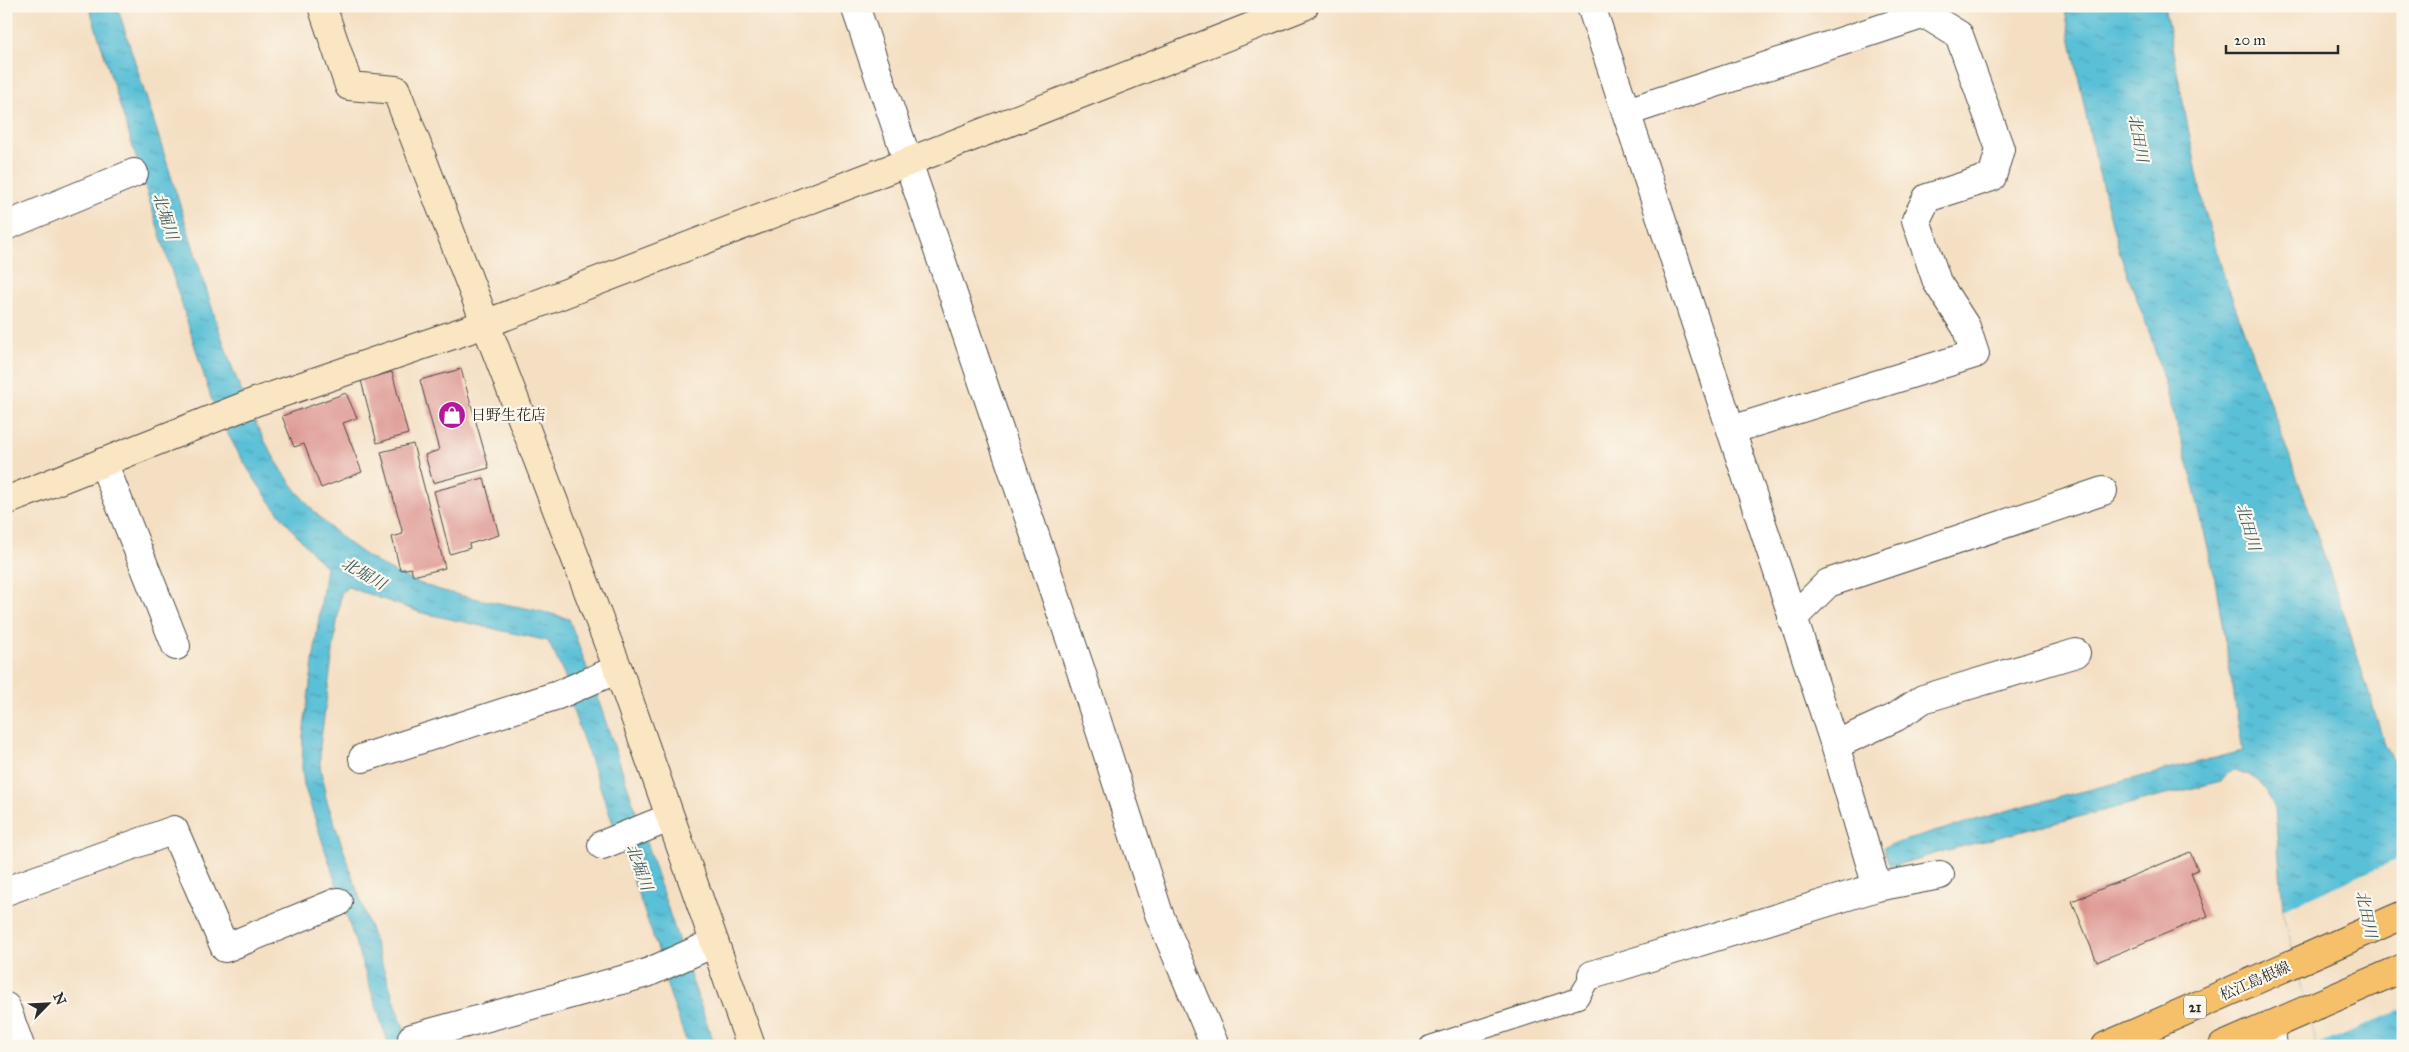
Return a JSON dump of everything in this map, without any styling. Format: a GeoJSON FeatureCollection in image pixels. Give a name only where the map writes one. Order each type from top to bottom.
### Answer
{"type":"FeatureCollection","features":[{"type":"Feature","properties":{"kind":"main road","name":"松江島根線"},"geometry":{"type":"LineString","coordinates":[[2106,1046],[2403,914]]}},
{"type":"Feature","properties":{"kind":"main road"},"geometry":{"type":"LineString","coordinates":[[2223,1046],[2278,1029],[2403,968]]}},
{"type":"Feature","properties":{"kind":"street"},"geometry":{"type":"LineString","coordinates":[[322,6],[349,86],[396,90],[485,324],[607,674],[669,818],[751,1046]]}},
{"type":"Feature","properties":{"kind":"street"},"geometry":{"type":"LineString","coordinates":[[855,6],[1080,668],[1159,914],[1215,1046]]}},
{"type":"Feature","properties":{"kind":"street"},"geometry":{"type":"LineString","coordinates":[[6,501],[255,402],[485,324],[908,162],[1304,6]]}},
{"type":"Feature","properties":{"kind":"street"},"geometry":{"type":"LineString","coordinates":[[1591,6],[1792,620],[1835,745],[1877,886]]}},
{"type":"Feature","properties":{"kind":"street"},"geometry":{"type":"LineString","coordinates":[[1627,112],[1925,14],[1958,35],[2000,149],[1992,176],[1927,198],[1916,220],[1937,282],[1966,327],[1975,354],[1731,430]]}},
{"type":"Feature","properties":{"kind":"street"},"geometry":{"type":"LineString","coordinates":[[6,226],[134,173]]}},
{"type":"Feature","properties":{"kind":"street"},"geometry":{"type":"LineString","coordinates":[[103,462],[176,646]]}},
{"type":"Feature","properties":{"kind":"street"},"geometry":{"type":"LineString","coordinates":[[1792,620],[1828,583],[2103,491]]}},
{"type":"Feature","properties":{"kind":"street"},"geometry":{"type":"LineString","coordinates":[[1835,745],[1896,717],[1923,699],[2076,653]]}},
{"type":"Feature","properties":{"kind":"street"},"geometry":{"type":"LineString","coordinates":[[363,758],[558,695],[607,674]]}},
{"type":"Feature","properties":{"kind":"street"},"geometry":{"type":"LineString","coordinates":[[602,844],[669,818]]}},
{"type":"Feature","properties":{"kind":"street"},"geometry":{"type":"LineString","coordinates":[[6,891],[174,830],[225,948],[338,902]]}},
{"type":"Feature","properties":{"kind":"street"},"geometry":{"type":"LineString","coordinates":[[1592,975],[1877,886],[1940,875]]}},
{"type":"Feature","properties":{"kind":"street"},"geometry":{"type":"LineString","coordinates":[[412,1038],[647,973],[658,966],[714,943]]}},
{"type":"Feature","properties":{"kind":"street"},"geometry":{"type":"LineString","coordinates":[[6,1007],[20,1046]]}},
{"type":"Feature","properties":{"kind":"lane"},"geometry":{"type":"LineString","coordinates":[[1430,1046],[1578,998],[1592,975]]}},
{"type":"Feature","properties":{"kind":"water","name":"北堀川"},"geometry":{"type":"Polygon","coordinates":[[[89,6],[117,6],[221,336],[238,383],[258,429],[283,472],[313,510],[350,544],[396,573],[417,582],[460,595],[569,619],[607,725],[715,1046],[688,1046],[664,977],[658,950],[572,708],[565,676],[548,641],[419,612],[348,587],[341,593],[320,746],[320,765],[326,798],[411,1046],[389,1046],[304,785],[302,768],[303,735],[326,567],[292,529],[261,488],[234,445],[211,398],[89,6]]]}},
{"type":"Feature","properties":{"kind":"water","name":"北田川"},"geometry":{"type":"Polygon","coordinates":[[[2064,6],[2164,6],[2204,208],[2224,276],[2309,511],[2346,620],[2385,745],[2403,779],[2403,1046],[2316,1046],[2283,909],[2275,809],[2266,790],[2249,775],[2235,770],[2228,772],[2221,781],[1944,851],[1890,867],[1883,847],[2020,807],[2243,751],[2214,574],[2189,467],[2150,334],[2120,254],[2094,154],[2064,6]]]}},
{"type":"Feature","properties":{"kind":"pier"},"geometry":{"type":"Polygon","coordinates":[[[2403,857],[2403,1009],[2316,1046],[2283,909],[2403,857]]]}},
{"type":"Feature","properties":{"kind":"building","name":"日野生花店"},"geometry":{"type":"Polygon","coordinates":[[[461,369],[489,468],[433,483],[425,455],[439,450],[420,380],[461,369]]]}},
{"type":"Feature","properties":{"kind":"building"},"geometry":{"type":"Polygon","coordinates":[[[392,372],[408,434],[377,443],[361,380],[392,372]]]}},
{"type":"Feature","properties":{"kind":"building"},"geometry":{"type":"Polygon","coordinates":[[[346,393],[357,418],[343,423],[362,472],[321,488],[304,444],[294,447],[282,416],[346,393]]]}},
{"type":"Feature","properties":{"kind":"building"},"geometry":{"type":"Polygon","coordinates":[[[413,444],[445,568],[413,576],[411,568],[400,570],[392,537],[403,534],[381,452],[413,444]]]}},
{"type":"Feature","properties":{"kind":"building"},"geometry":{"type":"Polygon","coordinates":[[[484,478],[499,535],[469,544],[470,548],[450,554],[434,491],[484,478]]]}},
{"type":"Feature","properties":{"kind":"building"},"geometry":{"type":"Polygon","coordinates":[[[2190,852],[2198,870],[2191,873],[2208,916],[2097,962],[2072,901],[2190,852]]]}},
{"type":"Feature","properties":{"kind":"place","name":"日野生花店"},"geometry":{"type":"Point","coordinates":[452,415]}}]}
